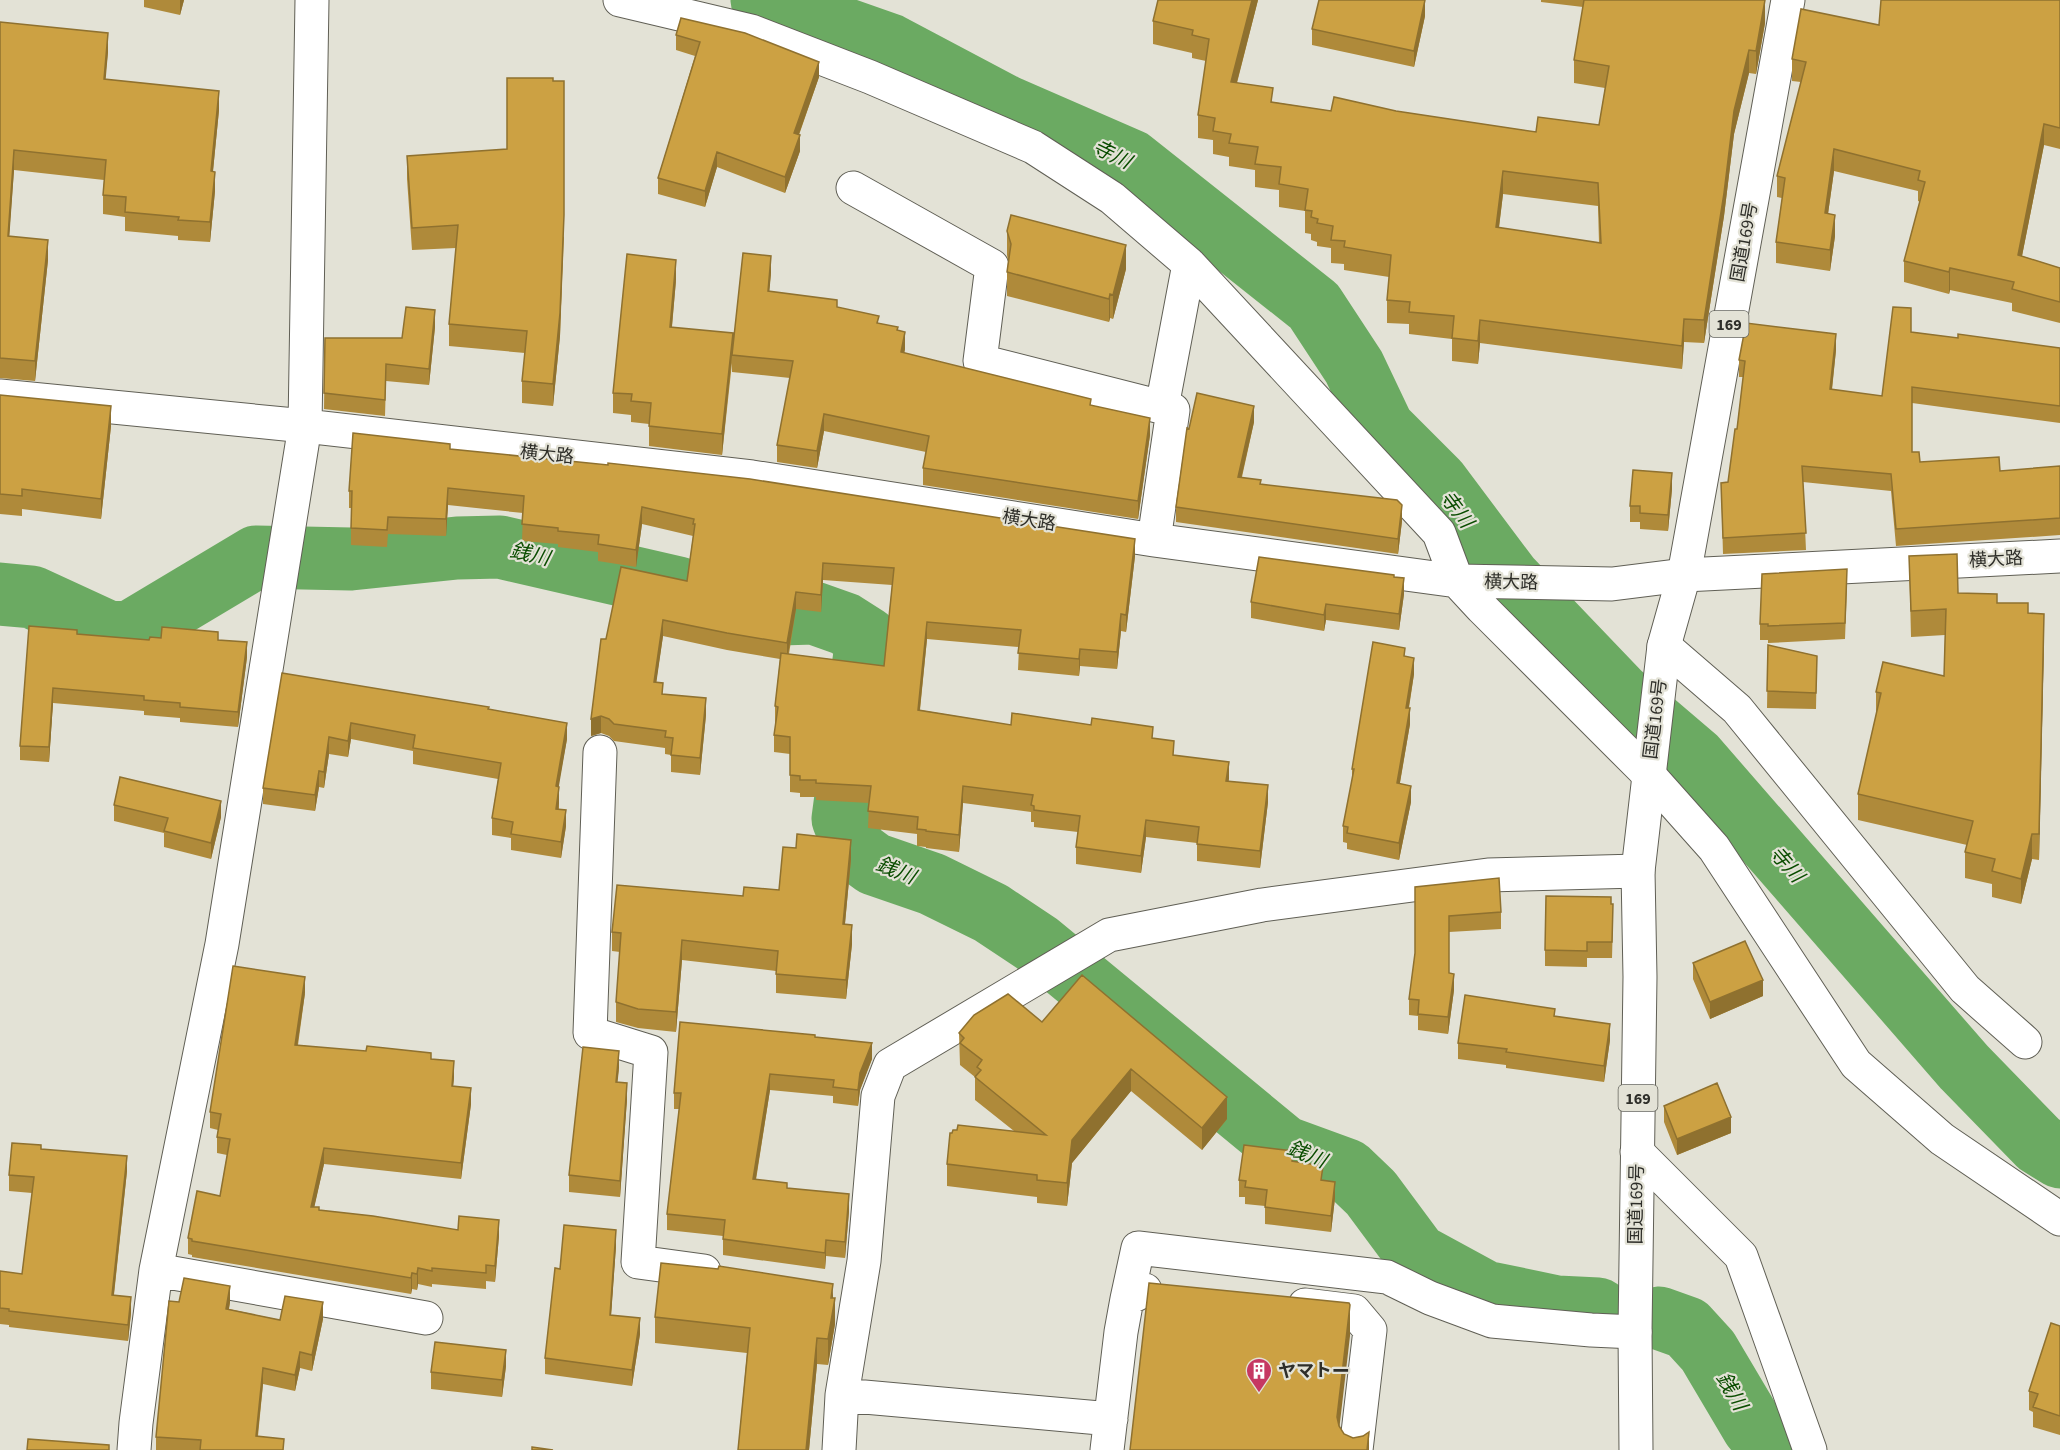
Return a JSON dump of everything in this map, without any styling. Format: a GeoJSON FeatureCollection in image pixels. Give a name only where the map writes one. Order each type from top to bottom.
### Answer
{"type":"FeatureCollection","features":[{"type":"Feature","properties":{"kind":"main road"},"geometry":{"type":"LineString","coordinates":[[134,1450],[156,1270],[222,944],[305,426],[312,0]]}},
{"type":"Feature","properties":{"kind":"main road"},"geometry":{"type":"LineString","coordinates":[[620,0],[751,31],[870,77],[1033,147],[1112,198],[1189,264],[1439,533],[1482,608],[1650,761],[1714,848],[1856,1064],[1942,1139],[2060,1219]]}},
{"type":"Feature","properties":{"kind":"main road","name":"国道169号"},"geometry":{"type":"LineString","coordinates":[[1636,1450],[1635,1332],[1640,977],[1638,871],[1664,646],[1684,575],[1788,0]]}},
{"type":"Feature","properties":{"kind":"main road"},"geometry":{"type":"LineString","coordinates":[[853,188],[992,266],[980,362],[1173,410],[1154,540]]}},
{"type":"Feature","properties":{"kind":"main road"},"geometry":{"type":"LineString","coordinates":[[1162,407],[1189,264]]}},
{"type":"Feature","properties":{"kind":"main road","name":"横大路"},"geometry":{"type":"LineString","coordinates":[[0,396],[305,426],[752,477],[1154,540],[1466,581],[1612,584],[1684,575],[2060,556]]}},
{"type":"Feature","properties":{"kind":"main road"},"geometry":{"type":"LineString","coordinates":[[1664,646],[1737,709],[1965,990],[2025,1042]]}},
{"type":"Feature","properties":{"kind":"main road"},"geometry":{"type":"LineString","coordinates":[[600,752],[590,1033],[651,1052],[638,1262],[731,1275]]}},
{"type":"Feature","properties":{"kind":"main road"},"geometry":{"type":"LineString","coordinates":[[838,1450],[842,1395],[864,1261],[878,1095],[890,1065],[1109,936],[1262,905],[1488,876],[1638,871]]}},
{"type":"Feature","properties":{"kind":"main road"},"geometry":{"type":"LineString","coordinates":[[1637,1152],[1741,1256],[1810,1450]]}},
{"type":"Feature","properties":{"kind":"main road"},"geometry":{"type":"LineString","coordinates":[[842,1395],[1109,1434],[1121,1332],[1138,1248],[1387,1277],[1430,1298],[1492,1321],[1635,1332]]}},
{"type":"Feature","properties":{"kind":"main road"},"geometry":{"type":"LineString","coordinates":[[156,1270],[426,1318]]}},
{"type":"Feature","properties":{"kind":"main road"},"geometry":{"type":"LineString","coordinates":[[1127,1299],[1151,1286],[1174,1289]]}},
{"type":"Feature","properties":{"kind":"main road"},"geometry":{"type":"LineString","coordinates":[[824,1288],[859,1293]]}},
{"type":"Feature","properties":{"kind":"main road"},"geometry":{"type":"LineString","coordinates":[[1275,1302],[1354,1311],[1370,1330],[1356,1450]]}},
{"type":"Feature","properties":{"kind":"building"},"geometry":{"type":"Polygon","coordinates":[[[1158,0],[1252,0],[1231,82],[1273,88],[1271,102],[1331,111],[1334,97],[1396,111],[1536,132],[1538,117],[1599,125],[1609,66],[1574,60],[1584,0],[1765,0],[1756,51],[1749,50],[1734,111],[1704,320],[1684,319],[1682,346],[1480,320],[1478,341],[1452,338],[1454,316],[1409,312],[1410,302],[1387,300],[1391,255],[1344,247],[1345,241],[1331,240],[1333,226],[1317,223],[1318,219],[1311,217],[1312,211],[1305,210],[1308,189],[1279,184],[1281,167],[1255,164],[1258,147],[1229,143],[1231,134],[1213,131],[1215,118],[1198,115],[1209,39],[1192,35],[1193,30],[1153,21],[1158,0]],[[1503,171],[1496,227],[1601,243],[1598,183],[1503,171]]]}},
{"type":"Feature","properties":{"kind":"building"},"geometry":{"type":"Polygon","coordinates":[[[1319,0],[1425,0],[1414,51],[1312,29],[1319,0]]]}},
{"type":"Feature","properties":{"kind":"building"},"geometry":{"type":"Polygon","coordinates":[[[1881,0],[2060,0],[2060,128],[2044,124],[2018,255],[2060,268],[2060,302],[2012,289],[2014,282],[1950,268],[1949,272],[1904,261],[1925,182],[1918,180],[1920,171],[1834,149],[1825,213],[1835,215],[1830,250],[1776,242],[1785,178],[1777,176],[1806,62],[1792,59],[1801,9],[1879,25],[1881,0]]]}},
{"type":"Feature","properties":{"kind":"building"},"geometry":{"type":"Polygon","coordinates":[[[681,18],[745,33],[819,62],[794,133],[800,135],[785,177],[717,152],[705,191],[658,178],[700,42],[676,35],[681,18]]]}},
{"type":"Feature","properties":{"kind":"building"},"geometry":{"type":"Polygon","coordinates":[[[0,22],[108,33],[104,79],[219,91],[211,171],[215,172],[210,222],[125,212],[126,197],[103,195],[106,160],[14,150],[8,236],[48,240],[35,361],[0,358],[0,22]]]}},
{"type":"Feature","properties":{"kind":"building"},"geometry":{"type":"Polygon","coordinates":[[[507,78],[553,78],[553,81],[564,81],[564,215],[560,313],[553,384],[522,381],[527,331],[449,324],[458,225],[412,228],[407,156],[507,149],[507,78]]]}},
{"type":"Feature","properties":{"kind":"building"},"geometry":{"type":"Polygon","coordinates":[[[1011,215],[1126,245],[1113,295],[1110,294],[1109,299],[1007,272],[1011,244],[1007,231],[1011,215]]]}},
{"type":"Feature","properties":{"kind":"building"},"geometry":{"type":"Polygon","coordinates":[[[743,253],[771,256],[768,291],[837,300],[837,307],[879,316],[877,323],[898,327],[897,330],[905,332],[901,352],[1091,399],[1090,405],[1150,418],[1138,501],[923,468],[929,436],[824,414],[817,451],[777,445],[793,361],[732,355],[743,253]]]}},
{"type":"Feature","properties":{"kind":"building"},"geometry":{"type":"Polygon","coordinates":[[[627,254],[676,260],[670,327],[733,333],[722,434],[649,426],[651,403],[631,401],[632,394],[613,393],[627,254]]]}},
{"type":"Feature","properties":{"kind":"building"},"geometry":{"type":"Polygon","coordinates":[[[406,307],[435,310],[429,369],[386,364],[385,400],[324,393],[325,338],[402,338],[406,307]]]}},
{"type":"Feature","properties":{"kind":"building"},"geometry":{"type":"Polygon","coordinates":[[[1893,307],[1911,308],[1911,332],[1958,338],[1958,334],[2060,348],[2060,406],[1912,387],[1912,452],[1919,452],[1920,462],[1999,457],[2000,471],[2060,466],[2060,518],[1896,529],[1891,474],[1802,466],[1806,533],[1723,538],[1721,483],[1728,482],[1735,429],[1737,429],[1745,361],[1739,360],[1746,323],[1836,334],[1830,389],[1882,396],[1893,307]]]}},
{"type":"Feature","properties":{"kind":"building"},"geometry":{"type":"Polygon","coordinates":[[[1197,393],[1254,406],[1238,477],[1261,480],[1260,484],[1397,500],[1402,505],[1398,539],[1176,507],[1187,428],[1189,429],[1197,393]]]}},
{"type":"Feature","properties":{"kind":"building"},"geometry":{"type":"Polygon","coordinates":[[[0,395],[111,406],[101,499],[22,489],[22,496],[0,494],[0,395]]]}},
{"type":"Feature","properties":{"kind":"building"},"geometry":{"type":"Polygon","coordinates":[[[353,433],[450,444],[450,449],[750,479],[1135,539],[1126,615],[1121,614],[1117,652],[1080,649],[1079,659],[1018,653],[1021,630],[927,622],[918,710],[1011,725],[1012,713],[1091,725],[1092,718],[1153,727],[1152,738],[1174,741],[1173,755],[1229,762],[1226,781],[1268,785],[1260,851],[1197,844],[1199,827],[1146,820],[1141,856],[1076,847],[1080,816],[1034,810],[1034,806],[1031,805],[1033,795],[963,786],[959,835],[926,831],[917,829],[918,817],[868,811],[871,786],[816,783],[816,780],[800,780],[800,776],[790,775],[790,737],[774,735],[781,653],[884,666],[894,568],[823,563],[821,595],[796,592],[787,643],[663,620],[654,682],[663,683],[662,694],[706,698],[700,758],[671,755],[673,738],[665,737],[666,731],[614,724],[601,716],[591,719],[601,639],[606,639],[621,567],[687,581],[694,519],[642,507],[636,550],[598,544],[599,535],[558,531],[558,528],[522,524],[524,496],[448,488],[446,519],[388,517],[387,530],[351,528],[352,491],[349,491],[353,433]]]}},
{"type":"Feature","properties":{"kind":"building"},"geometry":{"type":"Polygon","coordinates":[[[1633,470],[1672,473],[1668,515],[1640,513],[1640,506],[1630,506],[1633,470]]]}},
{"type":"Feature","properties":{"kind":"building"},"geometry":{"type":"Polygon","coordinates":[[[1957,554],[1958,593],[1997,594],[1997,603],[2028,603],[2028,613],[2044,614],[2039,834],[2032,834],[2021,879],[1992,871],[1995,859],[1965,852],[1973,821],[1858,794],[1881,693],[1876,692],[1883,662],[1944,676],[1946,609],[1911,611],[1909,556],[1957,554]]]}},
{"type":"Feature","properties":{"kind":"building"},"geometry":{"type":"Polygon","coordinates":[[[1259,557],[1404,578],[1399,614],[1326,604],[1324,615],[1251,602],[1259,557]]]}},
{"type":"Feature","properties":{"kind":"building"},"geometry":{"type":"Polygon","coordinates":[[[1847,569],[1845,623],[1768,626],[1768,624],[1760,624],[1762,574],[1847,569]]]}},
{"type":"Feature","properties":{"kind":"building"},"geometry":{"type":"Polygon","coordinates":[[[29,626],[77,630],[77,634],[149,640],[150,637],[161,638],[162,627],[218,632],[218,640],[247,642],[238,712],[180,707],[180,703],[144,700],[144,696],[53,688],[49,747],[20,746],[29,626]]]}},
{"type":"Feature","properties":{"kind":"building"},"geometry":{"type":"Polygon","coordinates":[[[1373,642],[1405,648],[1404,656],[1414,658],[1406,708],[1410,708],[1397,783],[1411,786],[1399,843],[1347,833],[1348,827],[1343,826],[1373,642]]]}},
{"type":"Feature","properties":{"kind":"building"},"geometry":{"type":"Polygon","coordinates":[[[1768,645],[1817,656],[1816,693],[1767,691],[1768,645]]]}},
{"type":"Feature","properties":{"kind":"building"},"geometry":{"type":"Polygon","coordinates":[[[282,673],[489,707],[488,709],[567,723],[556,786],[559,787],[556,809],[566,810],[561,842],[511,834],[513,822],[492,818],[501,763],[413,748],[415,735],[351,723],[348,741],[329,737],[324,772],[319,771],[315,795],[263,788],[282,673]]]}},
{"type":"Feature","properties":{"kind":"building"},"geometry":{"type":"Polygon","coordinates":[[[120,777],[221,801],[211,843],[164,831],[168,818],[114,805],[120,777]]]}},
{"type":"Feature","properties":{"kind":"building"},"geometry":{"type":"Polygon","coordinates":[[[797,834],[851,840],[843,924],[852,925],[846,980],[776,974],[778,951],[682,940],[676,1012],[638,1009],[616,1002],[621,933],[612,932],[617,885],[743,896],[744,887],[779,890],[783,847],[796,848],[797,834]]]}},
{"type":"Feature","properties":{"kind":"building"},"geometry":{"type":"Polygon","coordinates":[[[1499,878],[1501,912],[1449,916],[1449,973],[1454,974],[1448,1017],[1418,1014],[1419,1000],[1409,999],[1415,953],[1415,887],[1499,878]]]}},
{"type":"Feature","properties":{"kind":"building"},"geometry":{"type":"Polygon","coordinates":[[[1546,896],[1611,897],[1611,904],[1613,904],[1612,942],[1587,942],[1587,951],[1545,950],[1546,896]]]}},
{"type":"Feature","properties":{"kind":"building"},"geometry":{"type":"Polygon","coordinates":[[[1745,941],[1763,980],[1710,1002],[1693,963],[1745,941]]]}},
{"type":"Feature","properties":{"kind":"building"},"geometry":{"type":"Polygon","coordinates":[[[233,966],[305,977],[295,1045],[366,1051],[367,1046],[431,1053],[431,1059],[454,1061],[452,1086],[471,1088],[461,1163],[324,1148],[311,1207],[458,1230],[459,1216],[499,1220],[495,1266],[486,1265],[486,1273],[432,1268],[432,1271],[418,1268],[417,1274],[412,1273],[411,1278],[192,1241],[188,1238],[197,1191],[220,1196],[230,1139],[217,1137],[221,1114],[210,1112],[233,966]]]}},
{"type":"Feature","properties":{"kind":"building"},"geometry":{"type":"Polygon","coordinates":[[[1082,975],[1227,1097],[1202,1128],[1131,1069],[1072,1140],[1067,1183],[1037,1180],[1037,1175],[947,1164],[950,1133],[957,1130],[958,1125],[1046,1135],[975,1077],[981,1070],[977,1067],[982,1060],[960,1043],[964,1038],[959,1033],[974,1015],[1008,994],[1042,1022],[1082,975]]]}},
{"type":"Feature","properties":{"kind":"building"},"geometry":{"type":"Polygon","coordinates":[[[1465,995],[1555,1009],[1554,1016],[1610,1024],[1604,1066],[1458,1043],[1465,995]]]}},
{"type":"Feature","properties":{"kind":"building"},"geometry":{"type":"Polygon","coordinates":[[[680,1022],[872,1043],[860,1073],[858,1090],[833,1087],[834,1080],[770,1074],[753,1179],[787,1183],[787,1188],[849,1194],[845,1242],[826,1240],[825,1253],[723,1239],[725,1220],[667,1214],[681,1093],[674,1093],[680,1022]]]}},
{"type":"Feature","properties":{"kind":"building"},"geometry":{"type":"Polygon","coordinates":[[[583,1047],[619,1051],[616,1082],[627,1083],[620,1181],[569,1175],[583,1047]]]}},
{"type":"Feature","properties":{"kind":"building"},"geometry":{"type":"Polygon","coordinates":[[[1717,1083],[1731,1117],[1677,1139],[1664,1106],[1717,1083]]]}},
{"type":"Feature","properties":{"kind":"building"},"geometry":{"type":"Polygon","coordinates":[[[12,1143],[41,1145],[41,1149],[127,1156],[112,1295],[131,1297],[128,1325],[0,1308],[0,1271],[22,1274],[34,1177],[9,1175],[12,1143]]]}},
{"type":"Feature","properties":{"kind":"building"},"geometry":{"type":"Polygon","coordinates":[[[1244,1145],[1293,1151],[1292,1161],[1323,1166],[1321,1180],[1335,1182],[1331,1216],[1265,1207],[1267,1190],[1245,1187],[1246,1181],[1239,1180],[1244,1145]]]}},
{"type":"Feature","properties":{"kind":"building"},"geometry":{"type":"Polygon","coordinates":[[[564,1225],[616,1230],[610,1315],[640,1318],[632,1370],[545,1358],[555,1268],[560,1269],[564,1225]]]}},
{"type":"Feature","properties":{"kind":"building"},"geometry":{"type":"Polygon","coordinates":[[[661,1263],[718,1269],[719,1266],[833,1284],[831,1298],[835,1298],[828,1339],[817,1338],[806,1450],[738,1450],[750,1328],[655,1317],[661,1263]]]}},
{"type":"Feature","properties":{"kind":"building"},"geometry":{"type":"Polygon","coordinates":[[[184,1278],[230,1286],[226,1309],[280,1320],[285,1296],[323,1302],[312,1355],[300,1352],[295,1375],[263,1368],[256,1436],[284,1439],[283,1450],[200,1450],[201,1440],[156,1437],[169,1301],[179,1302],[184,1278]]]}},
{"type":"Feature","properties":{"kind":"building","name":"ヤマトー"},"geometry":{"type":"Polygon","coordinates":[[[1149,1283],[1349,1303],[1337,1417],[1344,1434],[1353,1438],[1369,1432],[1367,1450],[1130,1450],[1149,1283]]]}},
{"type":"Feature","properties":{"kind":"building"},"geometry":{"type":"Polygon","coordinates":[[[2051,1323],[2060,1326],[2060,1416],[2033,1407],[2038,1394],[2029,1391],[2051,1323]]]}},
{"type":"Feature","properties":{"kind":"building"},"geometry":{"type":"Polygon","coordinates":[[[435,1342],[506,1350],[502,1380],[431,1372],[435,1342]]]}},
{"type":"Feature","properties":{"kind":"building"},"geometry":{"type":"Polygon","coordinates":[[[28,1439],[109,1445],[109,1450],[27,1450],[28,1439]]]}},
{"type":"Feature","properties":{"kind":"building"},"geometry":{"type":"Polygon","coordinates":[[[532,1447],[553,1450],[532,1450],[532,1447]]]}},
{"type":"Feature","properties":{"kind":"waterway","name":"寺川"},"geometry":{"type":"LineString","coordinates":[[762,0],[890,45],[1007,107],[1131,161],[1314,306],[1354,367],[1383,428],[1437,482],[1509,578],[1620,694],[1695,758],[1964,1067],[2039,1144],[2060,1157]]}},
{"type":"Feature","properties":{"kind":"waterway","name":"銭川"},"geometry":{"type":"LineString","coordinates":[[0,594],[32,597],[108,632],[129,633],[256,557],[351,559],[457,548],[500,547],[678,588],[737,609],[780,614],[814,613],[845,624],[867,638],[843,819],[855,850],[874,864],[932,884],[991,913],[1039,945],[1284,1147],[1347,1170],[1371,1193],[1417,1255],[1485,1292],[1557,1307],[1598,1309]]}},
{"type":"Feature","properties":{"kind":"waterway","name":"銭川"},"geometry":{"type":"LineString","coordinates":[[1659,1318],[1687,1328],[1708,1351],[1753,1427],[1772,1450]]}},
{"type":"Feature","properties":{"kind":"place","name":"ヤマトー"},"geometry":{"type":"Point","coordinates":[1259,1394]}}]}
